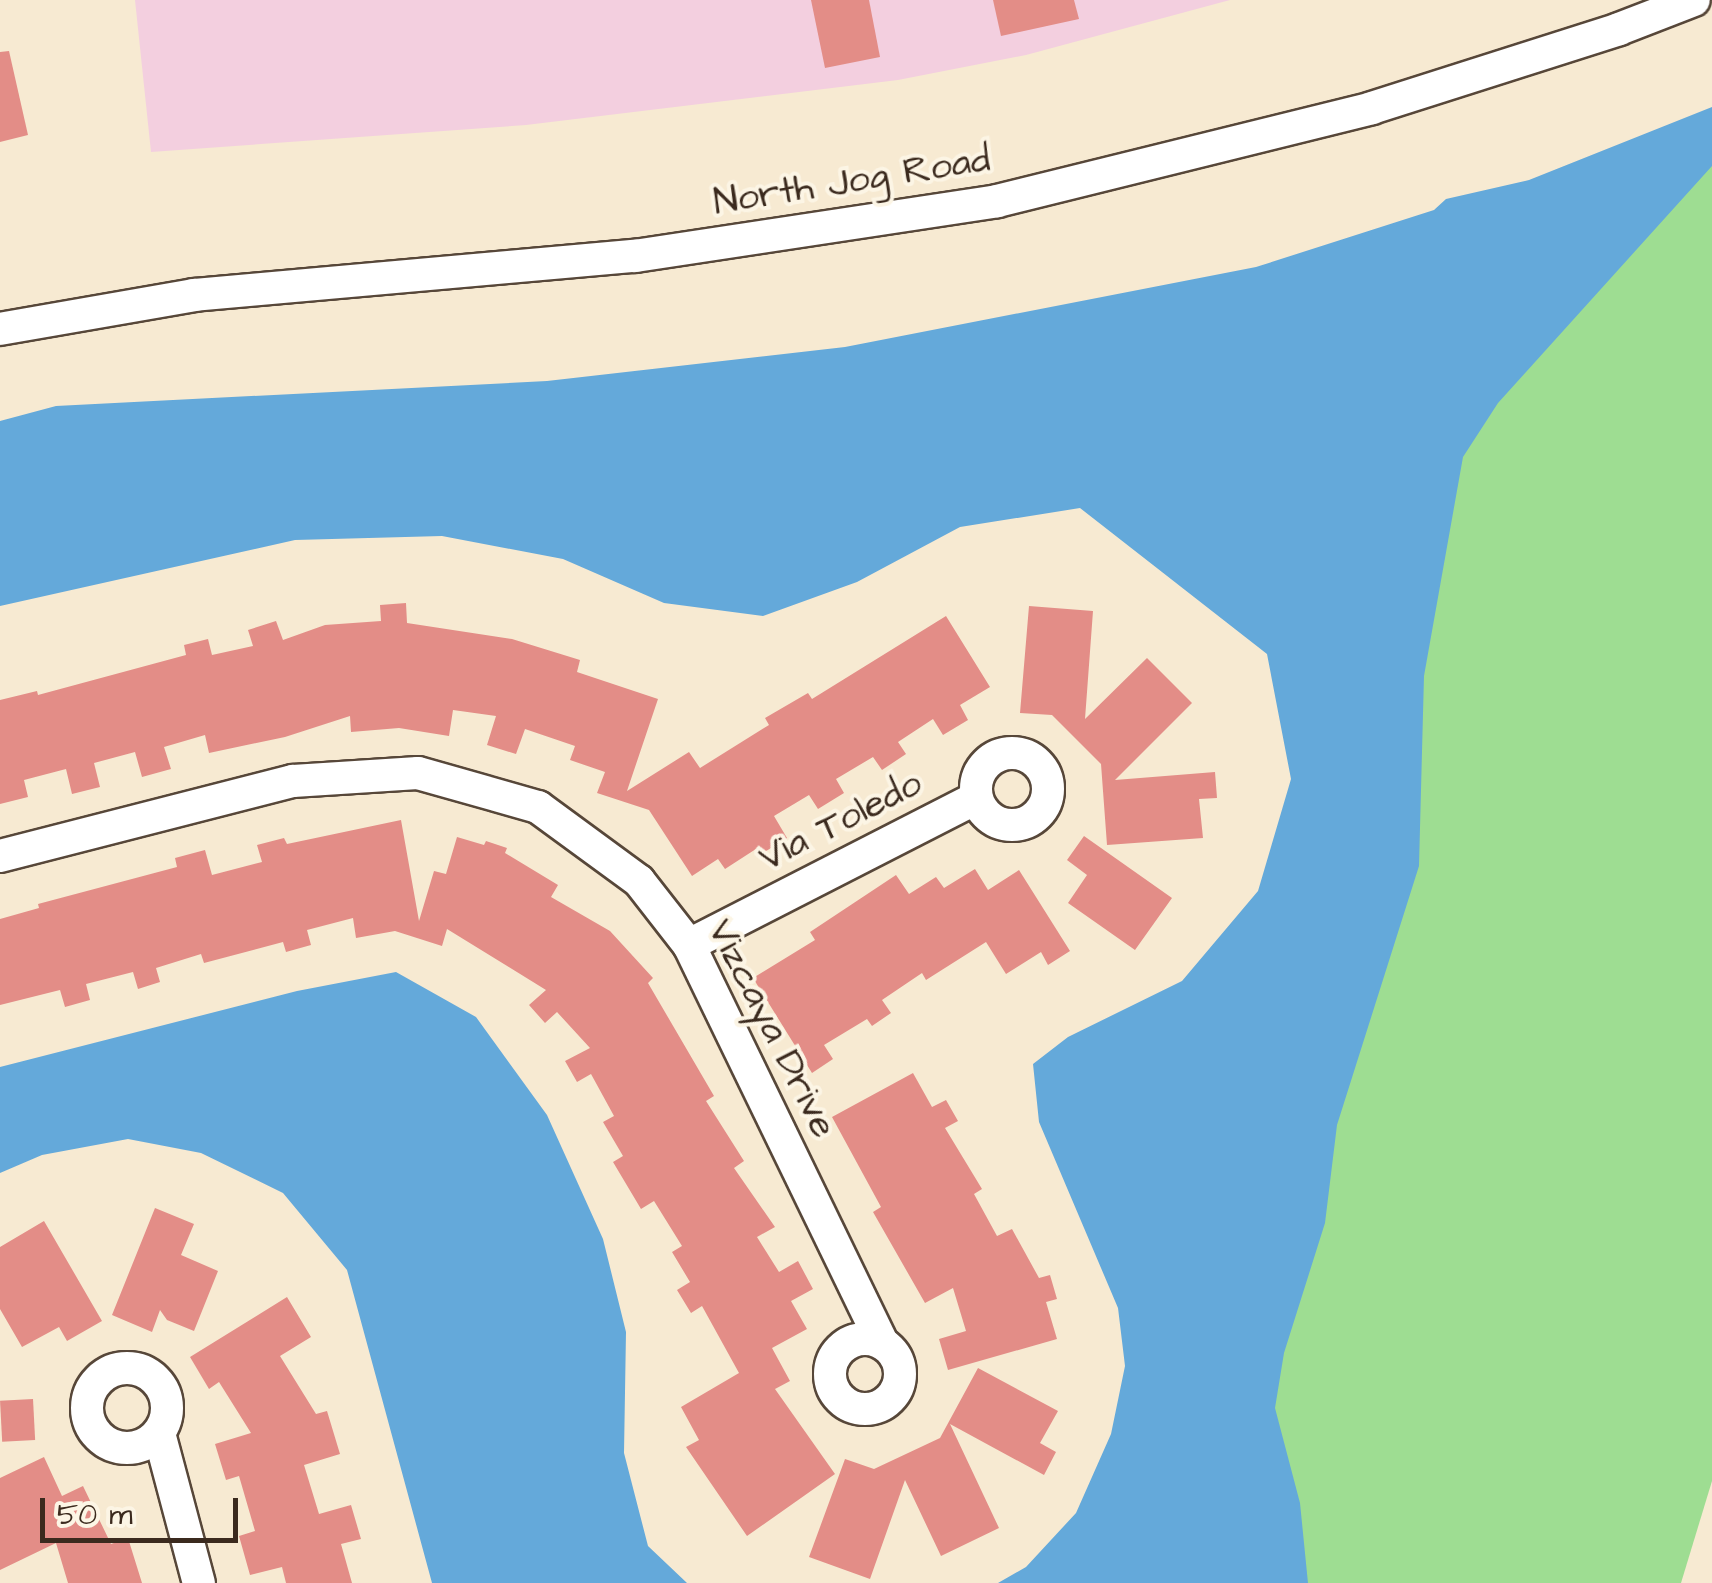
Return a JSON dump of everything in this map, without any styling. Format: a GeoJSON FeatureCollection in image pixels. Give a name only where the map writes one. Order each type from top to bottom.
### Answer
{"type":"FeatureCollection","features":[{"type":"Feature","properties":{"kind":"street","name":"North Jog Road"},"geometry":{"type":"LineString","coordinates":[[0,328],[194,296],[635,256],[1003,200],[1372,108],[1620,30],[1694,0]]}},
{"type":"Feature","properties":{"kind":"street","name":"Vizcaya Drive"},"geometry":{"type":"LineString","coordinates":[[0,856],[293,781],[418,772],[538,807],[639,881],[688,945],[882,1343]]}},
{"type":"Feature","properties":{"kind":"street","name":"Via Toledo"},"geometry":{"type":"LineString","coordinates":[[688,945],[976,798]]}},
{"type":"Feature","properties":{"kind":"street"},"geometry":{"type":"LineString","coordinates":[[159,1432],[199,1583]]}},
{"type":"Feature","properties":{"kind":"shaded area"},"geometry":{"type":"Polygon","coordinates":[[[135,0],[1230,0],[1026,55],[898,80],[526,125],[151,152],[135,0]]]}},
{"type":"Feature","properties":{"kind":"green space"},"geometry":{"type":"Polygon","coordinates":[[[1712,137],[1712,1481],[1681,1583],[1246,1583],[1425,436],[1712,137]]]}},
{"type":"Feature","properties":{"kind":"water"},"geometry":{"type":"Polygon","coordinates":[[[1712,107],[1712,166],[1498,403],[1463,457],[1424,676],[1419,866],[1337,1125],[1325,1223],[1284,1353],[1275,1408],[1300,1503],[1308,1583],[998,1583],[1026,1567],[1076,1513],[1111,1434],[1125,1366],[1118,1308],[1039,1122],[1033,1064],[1068,1037],[1182,981],[1258,891],[1291,779],[1267,654],[1080,508],[960,527],[857,582],[763,616],[664,603],[563,559],[442,536],[295,540],[0,606],[0,421],[56,406],[547,381],[845,347],[1256,267],[1434,210],[1446,199],[1529,180],[1712,107]]]}},
{"type":"Feature","properties":{"kind":"water"},"geometry":{"type":"Polygon","coordinates":[[[396,972],[476,1017],[547,1115],[603,1239],[626,1332],[624,1453],[648,1546],[687,1583],[432,1583],[347,1270],[283,1193],[201,1153],[128,1139],[42,1155],[0,1173],[0,1067],[297,991],[396,972]]]}},
{"type":"Feature","properties":{"kind":"building"},"geometry":{"type":"Polygon","coordinates":[[[811,0],[869,0],[880,57],[825,68],[811,0]]]}},
{"type":"Feature","properties":{"kind":"building"},"geometry":{"type":"Polygon","coordinates":[[[993,0],[1074,0],[1079,19],[1001,36],[993,0]]]}},
{"type":"Feature","properties":{"kind":"building"},"geometry":{"type":"Polygon","coordinates":[[[9,51],[28,135],[0,142],[0,52],[9,51]]]}},
{"type":"Feature","properties":{"kind":"building"},"geometry":{"type":"Polygon","coordinates":[[[406,603],[407,623],[512,639],[580,660],[577,672],[658,699],[627,791],[689,752],[700,768],[769,725],[765,718],[808,693],[812,699],[946,616],[990,687],[960,705],[968,720],[943,735],[933,719],[898,742],[906,754],[882,770],[873,757],[836,779],[844,793],[818,809],[809,795],[774,816],[787,838],[763,853],[759,847],[725,869],[718,859],[692,876],[649,810],[597,793],[605,772],[570,760],[575,746],[525,729],[516,754],[487,745],[496,716],[453,710],[449,736],[399,728],[351,732],[350,716],[285,737],[209,753],[205,735],[164,747],[171,769],[142,777],[135,752],[94,763],[100,787],[72,794],[66,769],[24,780],[28,797],[0,804],[0,700],[37,691],[38,695],[186,655],[184,645],[208,639],[212,655],[253,646],[248,630],[276,621],[283,640],[325,625],[381,621],[380,605],[406,603]]]}},
{"type":"Feature","properties":{"kind":"building"},"geometry":{"type":"Polygon","coordinates":[[[1029,606],[1093,611],[1085,719],[1147,658],[1192,703],[1115,780],[1215,772],[1217,798],[1199,799],[1203,838],[1107,845],[1101,764],[1052,715],[1020,713],[1029,606]]]}},
{"type":"Feature","properties":{"kind":"building"},"geometry":{"type":"Polygon","coordinates":[[[401,820],[419,921],[434,871],[446,874],[457,837],[484,845],[486,841],[507,848],[505,853],[558,885],[551,897],[610,931],[653,978],[648,983],[714,1096],[706,1101],[744,1161],[734,1168],[775,1227],[757,1237],[779,1272],[798,1261],[813,1289],[791,1301],[807,1329],[772,1348],[790,1381],[775,1389],[835,1474],[747,1536],[686,1447],[699,1440],[681,1407],[739,1373],[702,1306],[691,1313],[677,1290],[690,1282],[672,1252],[682,1246],[654,1201],[641,1209],[613,1162],[623,1156],[603,1122],[614,1116],[591,1074],[577,1082],[565,1061],[590,1048],[557,1012],[545,1023],[529,1005],[546,990],[447,929],[442,946],[395,931],[356,938],[353,918],[307,930],[311,945],[286,952],[283,942],[204,963],[201,954],[156,968],[160,982],[138,989],[133,972],[86,984],[90,1000],[65,1007],[60,990],[0,1005],[0,919],[39,908],[38,904],[177,867],[175,858],[205,850],[212,875],[262,862],[257,845],[284,838],[287,844],[401,820]]]}},
{"type":"Feature","properties":{"kind":"building"},"geometry":{"type":"Polygon","coordinates":[[[1084,836],[1172,898],[1135,950],[1068,903],[1087,875],[1067,860],[1084,836]]]}},
{"type":"Feature","properties":{"kind":"building"},"geometry":{"type":"Polygon","coordinates":[[[975,869],[988,890],[1019,870],[1070,951],[1048,965],[1041,952],[1006,974],[986,942],[926,980],[922,973],[882,1000],[891,1013],[872,1026],[867,1019],[824,1045],[833,1059],[812,1073],[753,978],[815,940],[810,932],[896,875],[909,894],[936,877],[944,888],[975,869]]]}},
{"type":"Feature","properties":{"kind":"building"},"geometry":{"type":"Polygon","coordinates":[[[913,1073],[932,1107],[946,1100],[958,1121],[945,1128],[982,1189],[974,1194],[997,1236],[1012,1229],[1039,1278],[1050,1275],[1057,1299],[1046,1302],[1057,1339],[948,1370],[939,1339],[966,1331],[953,1288],[925,1303],[873,1212],[881,1207],[832,1117],[913,1073]]]}},
{"type":"Feature","properties":{"kind":"building"},"geometry":{"type":"Polygon","coordinates":[[[155,1208],[194,1224],[181,1255],[218,1271],[194,1331],[167,1320],[160,1310],[152,1332],[112,1315],[155,1208]]]}},
{"type":"Feature","properties":{"kind":"building"},"geometry":{"type":"Polygon","coordinates":[[[44,1221],[102,1321],[67,1341],[59,1327],[22,1347],[0,1309],[0,1247],[44,1221]]]}},
{"type":"Feature","properties":{"kind":"building"},"geometry":{"type":"Polygon","coordinates":[[[287,1297],[311,1337],[280,1356],[316,1414],[327,1411],[340,1454],[304,1465],[319,1514],[351,1505],[361,1539],[341,1544],[352,1583],[286,1583],[282,1567],[250,1575],[239,1536],[255,1531],[239,1476],[226,1480],[215,1444],[251,1433],[219,1382],[209,1389],[190,1357],[287,1297]]]}},
{"type":"Feature","properties":{"kind":"building"},"geometry":{"type":"Polygon","coordinates":[[[978,1368],[1058,1411],[1040,1443],[1056,1452],[1044,1475],[950,1424],[999,1528],[941,1556],[905,1480],[870,1579],[809,1557],[845,1459],[874,1469],[940,1438],[978,1368]]]}},
{"type":"Feature","properties":{"kind":"building"},"geometry":{"type":"Polygon","coordinates":[[[33,1399],[35,1440],[2,1442],[0,1401],[33,1399]]]}},
{"type":"Feature","properties":{"kind":"building"},"geometry":{"type":"Polygon","coordinates":[[[44,1457],[62,1496],[83,1486],[111,1544],[128,1538],[142,1583],[68,1583],[56,1543],[0,1570],[0,1478],[44,1457]]]}}]}
